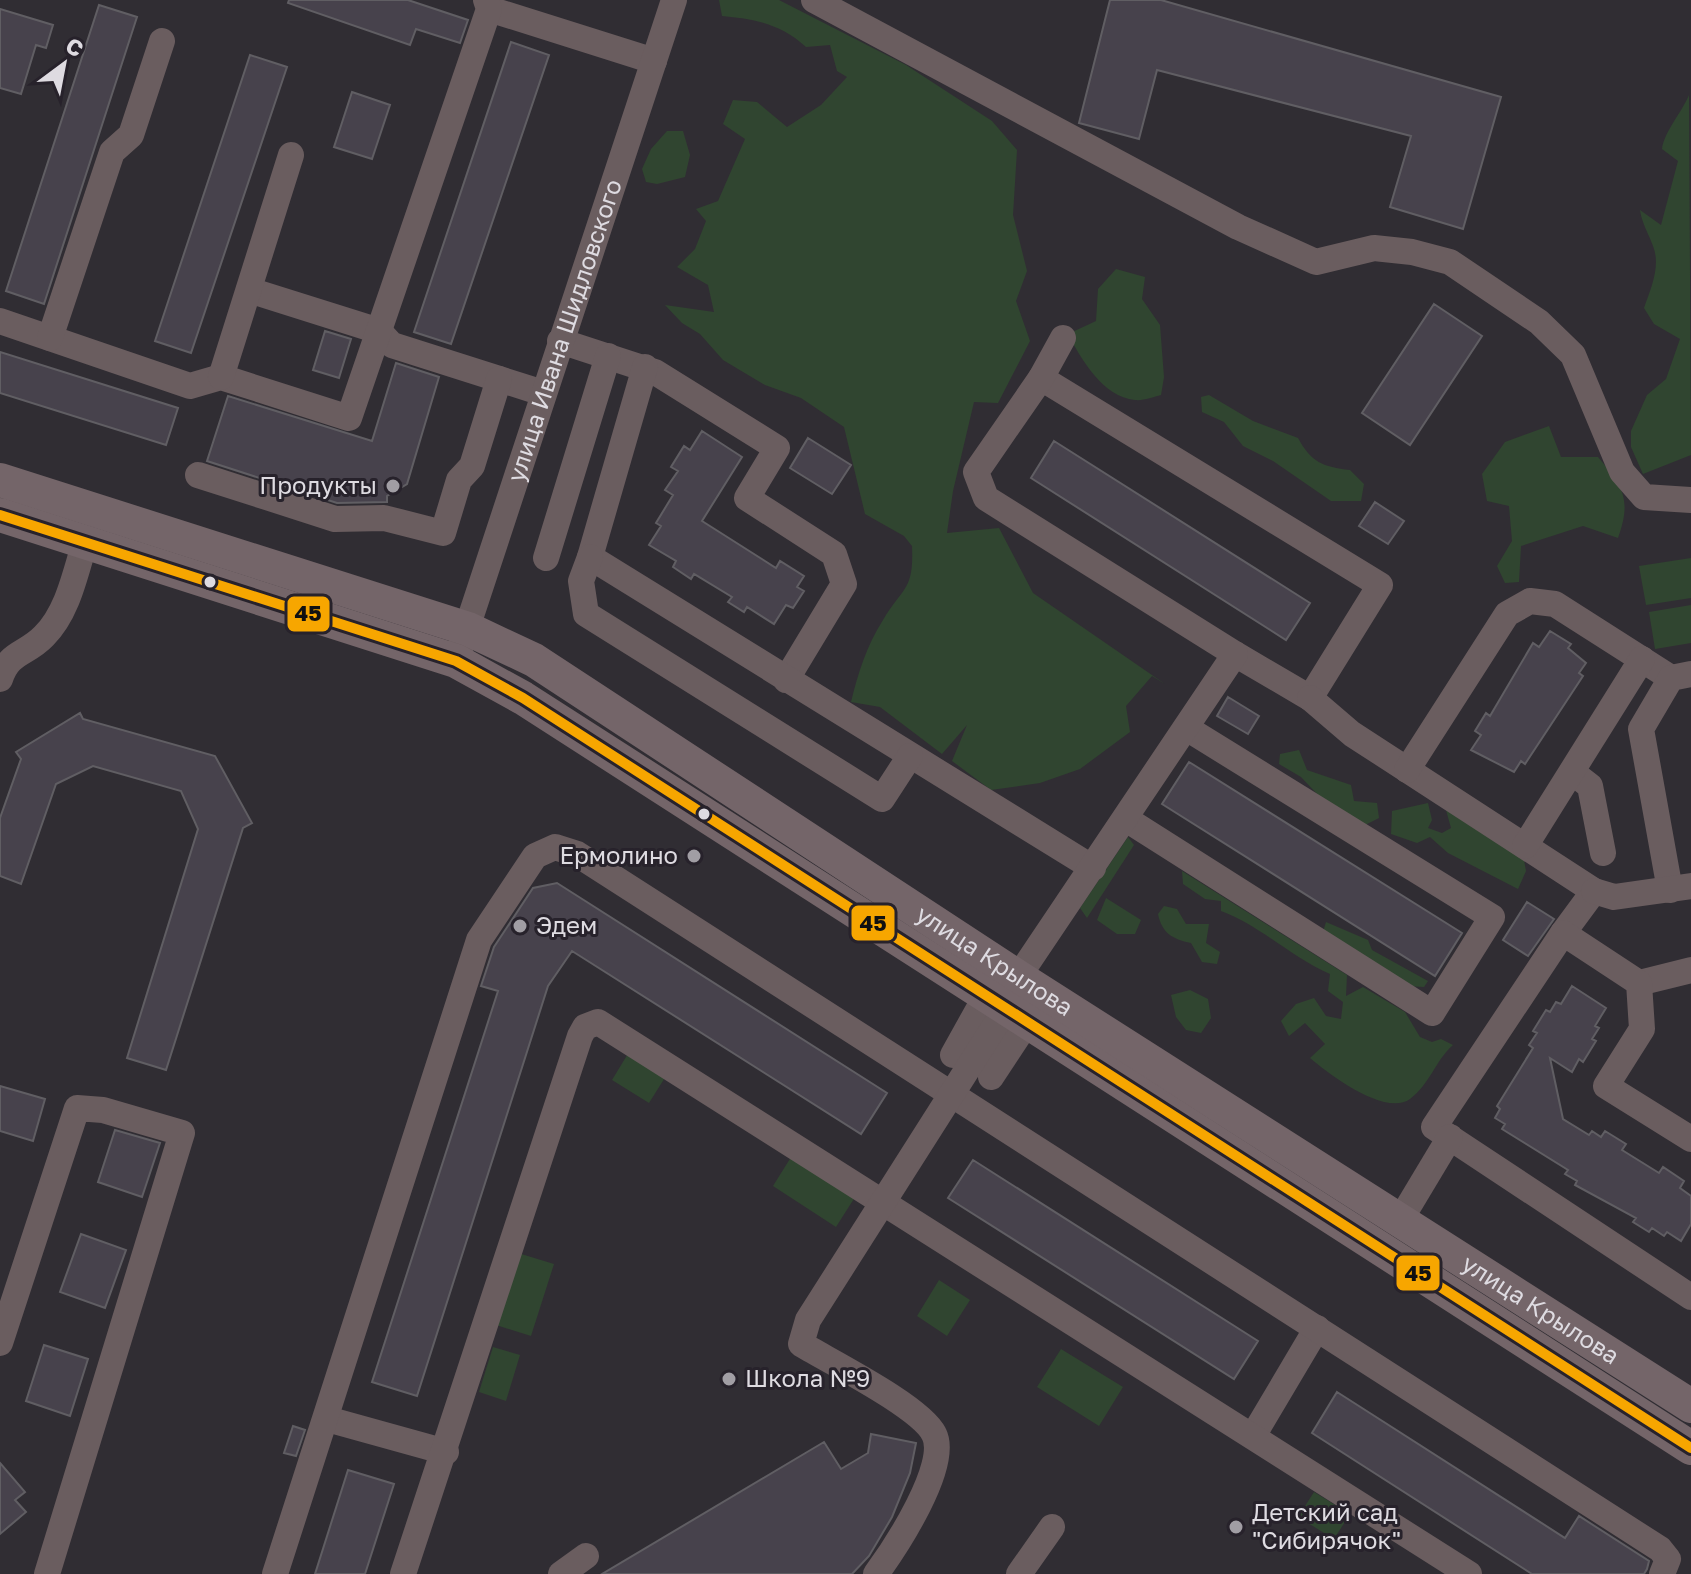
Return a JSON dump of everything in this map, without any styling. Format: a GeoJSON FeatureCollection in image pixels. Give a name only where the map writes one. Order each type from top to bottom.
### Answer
{"type":"FeatureCollection","features":[{"type":"Feature","properties":{"kind":"main road","name":"улица Крылова"},"geometry":{"type":"LineString","coordinates":[[0,480],[468,629],[534,660],[1010,1000],[1399,1222],[1691,1406]]}},
{"type":"Feature","properties":{"kind":"main road","name":"улица Крылова"},"geometry":{"type":"LineString","coordinates":[[0,515],[456,661],[523,698],[1010,1000],[1691,1448]]}},
{"type":"Feature","properties":{"kind":"street","name":"улица Ивана Шидловского"},"geometry":{"type":"LineString","coordinates":[[456,661],[674,0]]}},
{"type":"Feature","properties":{"kind":"street"},"geometry":{"type":"LineString","coordinates":[[814,0],[1238,227],[1316,262],[1374,248],[1412,252],[1450,262],[1539,322],[1573,355],[1622,472],[1644,497],[1691,500]]}},
{"type":"Feature","properties":{"kind":"street"},"geometry":{"type":"LineString","coordinates":[[0,321],[190,386],[221,377],[349,418],[488,5],[654,61]]}},
{"type":"Feature","properties":{"kind":"street"},"geometry":{"type":"LineString","coordinates":[[50,338],[112,152],[131,135],[162,41]]}},
{"type":"Feature","properties":{"kind":"street"},"geometry":{"type":"LineString","coordinates":[[221,377],[291,155]]}},
{"type":"Feature","properties":{"kind":"street"},"geometry":{"type":"LineString","coordinates":[[249,290],[379,331],[392,345],[543,393]]}},
{"type":"Feature","properties":{"kind":"street"},"geometry":{"type":"LineString","coordinates":[[1063,338],[1041,378],[976,472],[986,498],[1310,698],[1352,734],[1407,770],[1594,891],[1614,897],[1680,888],[1641,729],[1681,676],[1642,659],[1555,604],[1530,601],[1507,614],[1407,770]]}},
{"type":"Feature","properties":{"kind":"street"},"geometry":{"type":"LineString","coordinates":[[560,341],[645,367],[777,448],[747,498],[834,554],[844,584],[786,680]]}},
{"type":"Feature","properties":{"kind":"street"},"geometry":{"type":"LineString","coordinates":[[546,558],[608,356]]}},
{"type":"Feature","properties":{"kind":"street"},"geometry":{"type":"LineString","coordinates":[[645,367],[581,581],[586,614],[882,799],[910,756]]}},
{"type":"Feature","properties":{"kind":"street"},"geometry":{"type":"LineString","coordinates":[[1041,378],[1380,585],[1310,698]]}},
{"type":"Feature","properties":{"kind":"street"},"geometry":{"type":"LineString","coordinates":[[198,475],[335,519],[384,518],[443,533],[459,480],[472,466],[499,379]]}},
{"type":"Feature","properties":{"kind":"street"},"geometry":{"type":"LineString","coordinates":[[0,679],[5,662],[44,636],[66,604],[85,542]]}},
{"type":"Feature","properties":{"kind":"street"},"geometry":{"type":"LineString","coordinates":[[590,557],[1093,868]]}},
{"type":"Feature","properties":{"kind":"street"},"geometry":{"type":"LineString","coordinates":[[876,1574],[900,1542],[921,1498],[938,1451],[935,1435],[920,1416],[801,1344],[808,1320],[1093,868],[1235,654]]}},
{"type":"Feature","properties":{"kind":"street"},"geometry":{"type":"LineString","coordinates":[[1525,846],[1642,659]]}},
{"type":"Feature","properties":{"kind":"street"},"geometry":{"type":"LineString","coordinates":[[1126,819],[1432,1013],[1492,917],[1188,729]]}},
{"type":"Feature","properties":{"kind":"street"},"geometry":{"type":"LineString","coordinates":[[1572,772],[1590,786],[1603,853]]}},
{"type":"Feature","properties":{"kind":"street"},"geometry":{"type":"LineString","coordinates":[[275,1574],[479,940],[535,856],[544,850],[565,848],[1660,1549],[1668,1559],[1662,1574]]}},
{"type":"Feature","properties":{"kind":"street"},"geometry":{"type":"LineString","coordinates":[[1594,891],[1434,1127],[1691,1297]]}},
{"type":"Feature","properties":{"kind":"street"},"geometry":{"type":"LineString","coordinates":[[1563,933],[1639,983],[1691,970]]}},
{"type":"Feature","properties":{"kind":"street"},"geometry":{"type":"LineString","coordinates":[[1639,983],[1642,1029],[1606,1086],[1691,1139]]}},
{"type":"Feature","properties":{"kind":"street"},"geometry":{"type":"LineString","coordinates":[[953,1055],[1010,1000]]}},
{"type":"Feature","properties":{"kind":"street"},"geometry":{"type":"LineString","coordinates":[[991,1077],[1010,1000]]}},
{"type":"Feature","properties":{"kind":"street"},"geometry":{"type":"LineString","coordinates":[[403,1574],[446,1452],[580,1036],[590,1023],[604,1023],[1462,1572]]}},
{"type":"Feature","properties":{"kind":"street"},"geometry":{"type":"LineString","coordinates":[[0,1343],[6,1301],[77,1108],[103,1110],[182,1133],[47,1574]]}},
{"type":"Feature","properties":{"kind":"street"},"geometry":{"type":"LineString","coordinates":[[1399,1222],[1450,1137]]}},
{"type":"Feature","properties":{"kind":"street"},"geometry":{"type":"LineString","coordinates":[[1253,1436],[1317,1328]]}},
{"type":"Feature","properties":{"kind":"street"},"geometry":{"type":"LineString","coordinates":[[327,1419],[446,1452]]}},
{"type":"Feature","properties":{"kind":"street"},"geometry":{"type":"LineString","coordinates":[[1019,1574],[1052,1527]]}},
{"type":"Feature","properties":{"kind":"street"},"geometry":{"type":"LineString","coordinates":[[561,1574],[586,1556]]}},
{"type":"Feature","properties":{"kind":"green space"},"geometry":{"type":"Polygon","coordinates":[[[719,0],[779,0],[906,65],[992,121],[1017,150],[1013,215],[1027,271],[1016,301],[1030,341],[998,403],[974,402],[953,491],[947,533],[999,528],[1033,593],[1165,684],[1152,676],[1126,706],[1130,732],[1080,769],[1040,783],[991,790],[952,761],[967,725],[942,754],[880,707],[851,702],[872,639],[909,580],[912,546],[904,536],[865,514],[844,427],[801,398],[765,385],[723,360],[700,334],[682,323],[665,305],[714,312],[708,285],[677,267],[695,249],[706,221],[696,209],[718,201],[745,139],[723,124],[733,100],[757,102],[787,127],[821,105],[847,77],[837,71],[830,45],[806,47],[787,33],[767,24],[722,16],[719,0]]]}},
{"type":"Feature","properties":{"kind":"green space"},"geometry":{"type":"Polygon","coordinates":[[[1689,95],[1691,455],[1643,474],[1631,447],[1631,431],[1647,395],[1666,379],[1680,339],[1654,324],[1644,308],[1656,261],[1640,210],[1661,225],[1678,161],[1662,149],[1689,95]]]}},
{"type":"Feature","properties":{"kind":"green space"},"geometry":{"type":"Polygon","coordinates":[[[667,131],[683,131],[690,155],[685,177],[657,184],[646,182],[642,169],[651,149],[667,131]]]}},
{"type":"Feature","properties":{"kind":"green space"},"geometry":{"type":"Polygon","coordinates":[[[1116,269],[1145,277],[1142,299],[1160,325],[1164,377],[1161,395],[1135,400],[1113,392],[1086,365],[1068,334],[1096,321],[1098,289],[1116,269]]]}},
{"type":"Feature","properties":{"kind":"green space"},"geometry":{"type":"Polygon","coordinates":[[[1209,395],[1253,421],[1298,438],[1319,462],[1350,470],[1364,484],[1361,501],[1331,501],[1273,461],[1243,446],[1224,422],[1202,412],[1201,397],[1209,395]]]}},
{"type":"Feature","properties":{"kind":"green space"},"geometry":{"type":"Polygon","coordinates":[[[1549,426],[1561,457],[1598,457],[1614,477],[1623,494],[1622,525],[1618,538],[1583,526],[1521,546],[1519,582],[1505,583],[1497,566],[1512,541],[1509,506],[1487,501],[1482,474],[1505,442],[1549,426]]]}},
{"type":"Feature","properties":{"kind":"green space"},"geometry":{"type":"Polygon","coordinates":[[[1691,558],[1691,598],[1646,605],[1639,566],[1691,558]]]}},
{"type":"Feature","properties":{"kind":"green space"},"geometry":{"type":"Polygon","coordinates":[[[1691,605],[1691,643],[1655,649],[1649,612],[1691,605]]]}},
{"type":"Feature","properties":{"kind":"green space"},"geometry":{"type":"Polygon","coordinates":[[[1299,750],[1307,770],[1351,785],[1354,801],[1377,803],[1379,818],[1365,825],[1320,797],[1301,777],[1279,764],[1280,754],[1299,750]]]}},
{"type":"Feature","properties":{"kind":"green space"},"geometry":{"type":"Polygon","coordinates":[[[1428,803],[1432,820],[1428,828],[1442,833],[1451,828],[1446,810],[1524,860],[1526,871],[1518,889],[1448,853],[1430,837],[1417,843],[1391,834],[1392,811],[1428,803]]]}},
{"type":"Feature","properties":{"kind":"green space"},"geometry":{"type":"Polygon","coordinates":[[[1128,837],[1134,845],[1087,918],[1080,908],[1128,837]]]}},
{"type":"Feature","properties":{"kind":"green space"},"geometry":{"type":"Polygon","coordinates":[[[1182,871],[1347,975],[1346,996],[1363,987],[1405,1012],[1420,1037],[1432,1042],[1441,1039],[1453,1045],[1417,1093],[1399,1103],[1372,1098],[1343,1083],[1310,1058],[1325,1044],[1305,1023],[1289,1036],[1281,1021],[1296,1004],[1314,998],[1326,1016],[1341,1019],[1343,1002],[1328,991],[1330,974],[1221,911],[1221,901],[1205,899],[1183,884],[1182,871]]]}},
{"type":"Feature","properties":{"kind":"green space"},"geometry":{"type":"Polygon","coordinates":[[[1106,898],[1141,920],[1135,934],[1117,934],[1097,920],[1106,898]]]}},
{"type":"Feature","properties":{"kind":"green space"},"geometry":{"type":"Polygon","coordinates":[[[1164,906],[1177,909],[1186,924],[1209,924],[1206,943],[1220,952],[1217,964],[1202,962],[1191,943],[1173,937],[1165,930],[1158,914],[1164,906]]]}},
{"type":"Feature","properties":{"kind":"green space"},"geometry":{"type":"Polygon","coordinates":[[[1326,922],[1368,940],[1372,950],[1428,981],[1424,987],[1406,986],[1323,932],[1326,922]]]}},
{"type":"Feature","properties":{"kind":"green space"},"geometry":{"type":"Polygon","coordinates":[[[1190,990],[1208,999],[1211,1018],[1201,1033],[1186,1030],[1176,1017],[1171,995],[1190,990]]]}},
{"type":"Feature","properties":{"kind":"green space"},"geometry":{"type":"Polygon","coordinates":[[[629,1052],[666,1076],[649,1103],[612,1080],[629,1052]]]}},
{"type":"Feature","properties":{"kind":"green space"},"geometry":{"type":"Polygon","coordinates":[[[793,1154],[857,1194],[836,1227],[773,1186],[793,1154]]]}},
{"type":"Feature","properties":{"kind":"green space"},"geometry":{"type":"Polygon","coordinates":[[[518,1253],[554,1264],[531,1336],[496,1325],[518,1253]]]}},
{"type":"Feature","properties":{"kind":"green space"},"geometry":{"type":"Polygon","coordinates":[[[939,1280],[970,1300],[947,1336],[917,1316],[939,1280]]]}},
{"type":"Feature","properties":{"kind":"green space"},"geometry":{"type":"Polygon","coordinates":[[[493,1347],[520,1355],[506,1401],[479,1392],[493,1347]]]}},
{"type":"Feature","properties":{"kind":"green space"},"geometry":{"type":"Polygon","coordinates":[[[1061,1349],[1123,1387],[1099,1426],[1037,1387],[1061,1349]]]}},
{"type":"Feature","properties":{"kind":"green space"},"geometry":{"type":"Polygon","coordinates":[[[1314,1492],[1350,1514],[1334,1539],[1298,1517],[1314,1492]]]}},
{"type":"Feature","properties":{"kind":"building"},"geometry":{"type":"Polygon","coordinates":[[[289,0],[408,0],[468,20],[460,43],[416,29],[410,45],[288,3],[289,0]]]}},
{"type":"Feature","properties":{"kind":"building"},"geometry":{"type":"Polygon","coordinates":[[[1110,0],[1161,0],[1501,97],[1463,229],[1390,207],[1411,136],[1157,70],[1139,139],[1079,123],[1110,0]]]}},
{"type":"Feature","properties":{"kind":"building"},"geometry":{"type":"Polygon","coordinates":[[[99,5],[137,17],[44,304],[6,291],[99,5]]]}},
{"type":"Feature","properties":{"kind":"building"},"geometry":{"type":"Polygon","coordinates":[[[0,9],[53,25],[46,48],[36,45],[21,94],[0,88],[0,9]]]}},
{"type":"Feature","properties":{"kind":"building"},"geometry":{"type":"Polygon","coordinates":[[[511,42],[549,55],[451,344],[414,332],[511,42]]]}},
{"type":"Feature","properties":{"kind":"building"},"geometry":{"type":"Polygon","coordinates":[[[250,55],[287,67],[191,353],[155,341],[250,55]]]}},
{"type":"Feature","properties":{"kind":"building"},"geometry":{"type":"Polygon","coordinates":[[[352,92],[390,105],[372,159],[334,147],[352,92]]]}},
{"type":"Feature","properties":{"kind":"building"},"geometry":{"type":"Polygon","coordinates":[[[1434,304],[1482,336],[1410,445],[1362,413],[1434,304]]]}},
{"type":"Feature","properties":{"kind":"building"},"geometry":{"type":"Polygon","coordinates":[[[325,331],[351,339],[339,378],[313,370],[325,331]]]}},
{"type":"Feature","properties":{"kind":"building"},"geometry":{"type":"Polygon","coordinates":[[[0,352],[178,408],[166,445],[0,393],[0,352]]]}},
{"type":"Feature","properties":{"kind":"building"},"geometry":{"type":"Polygon","coordinates":[[[396,363],[439,377],[407,484],[387,496],[387,502],[337,503],[207,461],[228,396],[372,441],[396,363]]]}},
{"type":"Feature","properties":{"kind":"building"},"geometry":{"type":"Polygon","coordinates":[[[702,431],[742,457],[702,521],[776,568],[780,561],[804,576],[797,587],[804,591],[793,608],[786,605],[774,624],[747,607],[744,612],[728,602],[732,597],[694,574],[691,579],[673,567],[676,561],[649,545],[661,526],[656,523],[673,495],[665,490],[678,471],[671,467],[684,446],[690,450],[702,431]]]}},
{"type":"Feature","properties":{"kind":"building"},"geometry":{"type":"Polygon","coordinates":[[[808,438],[851,465],[832,494],[790,468],[808,438]]]}},
{"type":"Feature","properties":{"kind":"building"},"geometry":{"type":"Polygon","coordinates":[[[1054,441],[1310,603],[1286,640],[1031,478],[1054,441]]]}},
{"type":"Feature","properties":{"kind":"building"},"geometry":{"type":"Polygon","coordinates":[[[1375,502],[1404,521],[1388,544],[1359,526],[1375,502]]]}},
{"type":"Feature","properties":{"kind":"building"},"geometry":{"type":"Polygon","coordinates":[[[1550,631],[1571,644],[1568,648],[1586,663],[1579,673],[1583,676],[1525,764],[1521,761],[1514,772],[1471,750],[1481,735],[1475,731],[1486,713],[1490,716],[1533,643],[1539,647],[1550,631]]]}},
{"type":"Feature","properties":{"kind":"building"},"geometry":{"type":"Polygon","coordinates":[[[1228,697],[1259,716],[1248,734],[1217,716],[1228,697]]]}},
{"type":"Feature","properties":{"kind":"building"},"geometry":{"type":"Polygon","coordinates":[[[80,713],[83,719],[215,756],[252,823],[243,828],[166,1070],[127,1058],[198,829],[181,791],[93,766],[56,784],[21,884],[0,876],[0,818],[21,759],[16,752],[80,713]]]}},
{"type":"Feature","properties":{"kind":"building"},"geometry":{"type":"Polygon","coordinates":[[[1189,762],[1462,933],[1435,976],[1162,804],[1189,762]]]}},
{"type":"Feature","properties":{"kind":"building"},"geometry":{"type":"Polygon","coordinates":[[[557,883],[887,1093],[861,1134],[572,951],[548,986],[417,1396],[372,1382],[498,991],[481,986],[494,947],[533,888],[557,883]]]}},
{"type":"Feature","properties":{"kind":"building"},"geometry":{"type":"Polygon","coordinates":[[[1527,902],[1554,919],[1528,956],[1503,940],[1527,902]]]}},
{"type":"Feature","properties":{"kind":"building"},"geometry":{"type":"Polygon","coordinates":[[[1572,986],[1606,1008],[1595,1026],[1599,1028],[1592,1039],[1596,1041],[1583,1062],[1579,1059],[1572,1072],[1550,1058],[1563,1119],[1589,1135],[1592,1131],[1601,1137],[1605,1131],[1626,1144],[1622,1150],[1659,1173],[1663,1167],[1684,1181],[1680,1188],[1691,1196],[1691,1224],[1681,1241],[1667,1232],[1664,1236],[1652,1228],[1649,1232],[1633,1222],[1636,1218],[1575,1185],[1577,1181],[1565,1174],[1568,1170],[1502,1129],[1505,1124],[1495,1118],[1500,1109],[1497,1106],[1533,1048],[1529,1045],[1537,1033],[1533,1031],[1546,1010],[1550,1012],[1556,1002],[1561,1004],[1572,986]]]}},
{"type":"Feature","properties":{"kind":"building"},"geometry":{"type":"Polygon","coordinates":[[[0,1086],[45,1099],[33,1141],[0,1131],[0,1086]]]}},
{"type":"Feature","properties":{"kind":"building"},"geometry":{"type":"Polygon","coordinates":[[[115,1130],[160,1143],[142,1197],[98,1182],[115,1130]]]}},
{"type":"Feature","properties":{"kind":"building"},"geometry":{"type":"Polygon","coordinates":[[[973,1160],[1258,1341],[1234,1379],[948,1198],[973,1160]]]}},
{"type":"Feature","properties":{"kind":"building"},"geometry":{"type":"Polygon","coordinates":[[[81,1234],[126,1250],[105,1308],[60,1292],[81,1234]]]}},
{"type":"Feature","properties":{"kind":"building"},"geometry":{"type":"Polygon","coordinates":[[[44,1345],[88,1359],[70,1416],[26,1401],[44,1345]]]}},
{"type":"Feature","properties":{"kind":"building"},"geometry":{"type":"Polygon","coordinates":[[[1337,1392],[1565,1538],[1579,1516],[1649,1561],[1647,1569],[1644,1574],[1532,1574],[1312,1433],[1337,1392]]]}},
{"type":"Feature","properties":{"kind":"building"},"geometry":{"type":"Polygon","coordinates":[[[293,1426],[305,1430],[296,1456],[284,1453],[293,1426]]]}},
{"type":"Feature","properties":{"kind":"building"},"geometry":{"type":"Polygon","coordinates":[[[871,1434],[916,1443],[910,1473],[892,1517],[869,1556],[852,1574],[602,1574],[824,1442],[841,1469],[868,1453],[871,1434]]]}},
{"type":"Feature","properties":{"kind":"building"},"geometry":{"type":"Polygon","coordinates":[[[0,1463],[25,1492],[15,1500],[26,1512],[0,1534],[0,1463]]]}},
{"type":"Feature","properties":{"kind":"building"},"geometry":{"type":"Polygon","coordinates":[[[348,1470],[394,1484],[365,1574],[315,1574],[348,1470]]]}},
{"type":"Feature","properties":{"kind":"transit line","name":"45"},"geometry":{"type":"LineString","coordinates":[[0,515],[456,661],[523,698],[1691,1448]]}},
{"type":"Feature","properties":{"kind":"place","name":"Продукты"},"geometry":{"type":"Point","coordinates":[393,486]}},
{"type":"Feature","properties":{"kind":"place","name":"Ермолино"},"geometry":{"type":"Point","coordinates":[694,856]}},
{"type":"Feature","properties":{"kind":"place","name":"Эдем"},"geometry":{"type":"Point","coordinates":[520,926]}},
{"type":"Feature","properties":{"kind":"place","name":"Школа №9"},"geometry":{"type":"Point","coordinates":[729,1379]}},
{"type":"Feature","properties":{"kind":"place","name":"Детский сад \"Сибирячок\""},"geometry":{"type":"Point","coordinates":[1236,1527]}}]}
